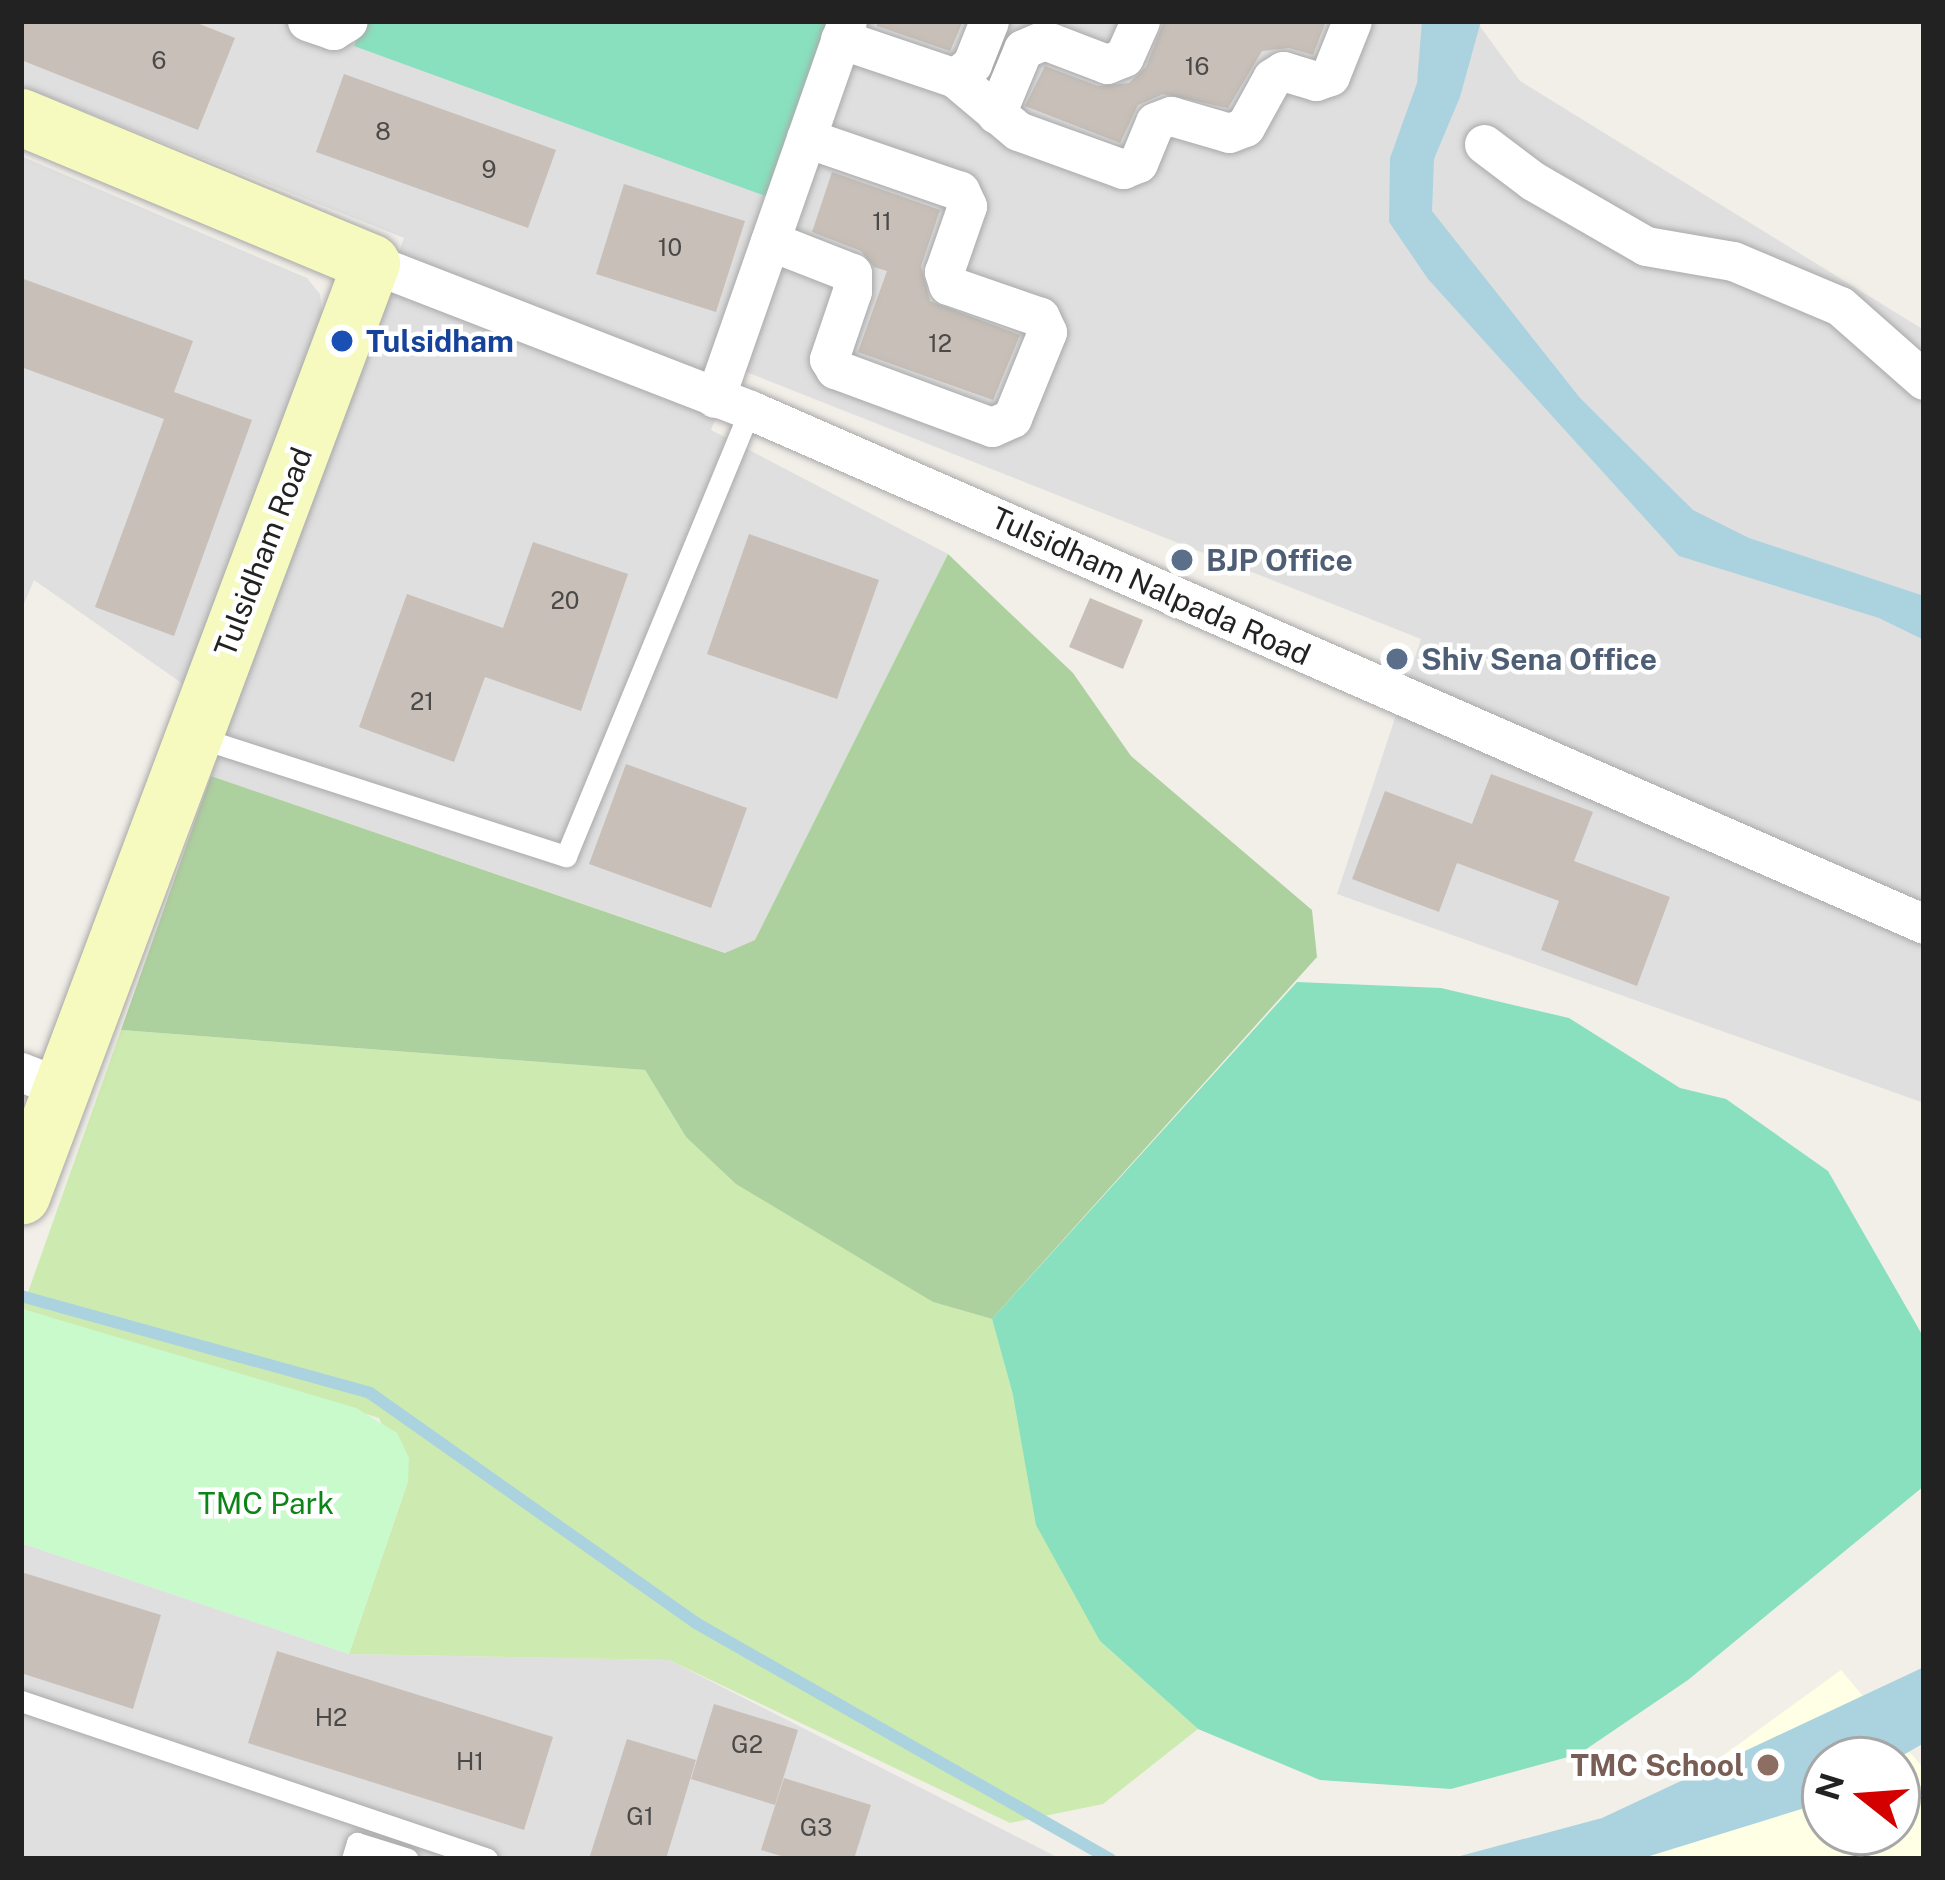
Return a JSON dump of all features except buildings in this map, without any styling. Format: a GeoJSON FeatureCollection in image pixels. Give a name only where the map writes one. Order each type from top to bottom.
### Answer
{"type":"FeatureCollection","features":[{"type":"Feature","properties":{"kind":"street"},"geometry":{"type":"LineString","coordinates":[[307,21],[333,30],[348,21]]}},
{"type":"Feature","properties":{"kind":"street"},"geometry":{"type":"LineString","coordinates":[[956,79],[973,64],[989,21]]}},
{"type":"Feature","properties":{"kind":"street"},"geometry":{"type":"LineString","coordinates":[[996,114],[1023,49],[1044,40],[1107,64],[1124,57],[1140,21]]}},
{"type":"Feature","properties":{"kind":"street"},"geometry":{"type":"LineString","coordinates":[[733,404],[770,241],[844,30],[956,79],[1018,131],[1123,170],[1138,163],[1155,122],[1171,116],[1229,133],[1245,127],[1272,77],[1283,71],[1316,81],[1330,76],[1352,21]]}},
{"type":"Feature","properties":{"kind":"street"},"geometry":{"type":"LineString","coordinates":[[21,117],[371,262]]}},
{"type":"Feature","properties":{"kind":"street"},"geometry":{"type":"LineString","coordinates":[[770,241],[852,273],[852,291],[829,359],[835,369],[992,427],[1012,418],[1047,332],[1040,317],[948,286],[944,272],[967,206],[960,191],[806,138]]}},
{"type":"Feature","properties":{"kind":"street"},"geometry":{"type":"LineString","coordinates":[[1484,145],[1532,181],[1646,246],[1733,261],[1840,306],[1924,380]]}},
{"type":"Feature","properties":{"kind":"street","name":"Tulsidham Nalpada Road"},"geometry":{"type":"LineString","coordinates":[[371,262],[733,404],[1924,924]]}},
{"type":"Feature","properties":{"kind":"street","name":"Tulsidham Road"},"geometry":{"type":"LineString","coordinates":[[23,1182],[41,1080],[194,736],[371,262]]}},
{"type":"Feature","properties":{"kind":"lane"},"geometry":{"type":"LineString","coordinates":[[194,736],[566,856],[733,404]]}},
{"type":"Feature","properties":{"kind":"lane"},"geometry":{"type":"LineString","coordinates":[[21,1701],[487,1859]]}},
{"type":"Feature","properties":{"kind":"lane"},"geometry":{"type":"LineString","coordinates":[[366,1818],[355,1851],[408,1859]]}},
{"type":"Feature","properties":{"kind":"shaded area"},"geometry":{"type":"Polygon","coordinates":[[[21,21],[1476,21],[1520,81],[1924,330],[1924,1103],[1337,894],[1421,639],[736,368],[711,430],[948,554],[756,940],[726,953],[211,776],[404,238],[21,86],[21,21]]]}},
{"type":"Feature","properties":{"kind":"shaded area"},"geometry":{"type":"Polygon","coordinates":[[[21,156],[307,278],[320,294],[322,313],[183,684],[34,580],[21,611],[21,156]]]}},
{"type":"Feature","properties":{"kind":"shaded area"},"geometry":{"type":"Polygon","coordinates":[[[21,1543],[349,1654],[669,1660],[1061,1859],[21,1859],[21,1543]]]}},
{"type":"Feature","properties":{"kind":"shaded area","name":"TMC School"},"geometry":{"type":"Polygon","coordinates":[[[1841,1670],[1896,1736],[1801,1736],[1801,1856],[1921,1856],[1921,1765],[1924,1769],[1924,1859],[1598,1859],[1593,1850],[1841,1670]]]}},
{"type":"Feature","properties":{"kind":"green space"},"geometry":{"type":"Polygon","coordinates":[[[365,21],[834,21],[771,198],[354,46],[365,21]]]}},
{"type":"Feature","properties":{"kind":"green space"},"geometry":{"type":"Polygon","coordinates":[[[948,554],[1073,673],[1131,756],[1312,910],[1317,957],[992,1319],[933,1302],[736,1184],[686,1137],[645,1070],[121,1030],[211,776],[725,953],[755,940],[948,554]]]}},
{"type":"Feature","properties":{"kind":"green space"},"geometry":{"type":"Polygon","coordinates":[[[1297,982],[1441,988],[1569,1018],[1680,1088],[1726,1099],[1828,1171],[1924,1338],[1924,1486],[1688,1680],[1579,1754],[1451,1789],[1320,1780],[1198,1729],[1100,1641],[1036,1525],[1013,1395],[992,1319],[1297,982]]]}},
{"type":"Feature","properties":{"kind":"green space"},"geometry":{"type":"Polygon","coordinates":[[[121,1030],[645,1070],[686,1137],[933,1302],[992,1319],[1013,1395],[1100,1641],[1198,1729],[1103,1804],[1010,1823],[669,1660],[349,1654],[408,1481],[379,1418],[22,1309],[121,1030]]]}},
{"type":"Feature","properties":{"kind":"green space","name":"TMC Park"},"geometry":{"type":"Polygon","coordinates":[[[22,1309],[356,1408],[397,1433],[409,1458],[408,1481],[349,1654],[21,1543],[22,1309]]]}},
{"type":"Feature","properties":{"kind":"water"},"geometry":{"type":"Polygon","coordinates":[[[1422,21],[1481,21],[1460,97],[1434,159],[1432,211],[1580,398],[1693,510],[1749,538],[1924,596],[1924,640],[1879,618],[1679,556],[1428,279],[1389,222],[1390,158],[1417,83],[1422,21]]]}},
{"type":"Feature","properties":{"kind":"water"},"geometry":{"type":"Polygon","coordinates":[[[1924,1667],[1924,1743],[1921,1736],[1801,1736],[1801,1809],[1640,1859],[1449,1859],[1602,1818],[1924,1667]]]}},
{"type":"Feature","properties":{"kind":"waterway"},"geometry":{"type":"LineString","coordinates":[[21,1296],[370,1393],[696,1623],[1110,1859]]}},
{"type":"Feature","properties":{"kind":"place","name":"Tulsidham"},"geometry":{"type":"Point","coordinates":[342,341]}},
{"type":"Feature","properties":{"kind":"place","name":"BJP Office"},"geometry":{"type":"Point","coordinates":[1182,560]}},
{"type":"Feature","properties":{"kind":"place","name":"Shiv Sena Office"},"geometry":{"type":"Point","coordinates":[1397,659]}},
{"type":"Feature","properties":{"kind":"place","name":"TMC School"},"geometry":{"type":"Point","coordinates":[1768,1765]}}]}
